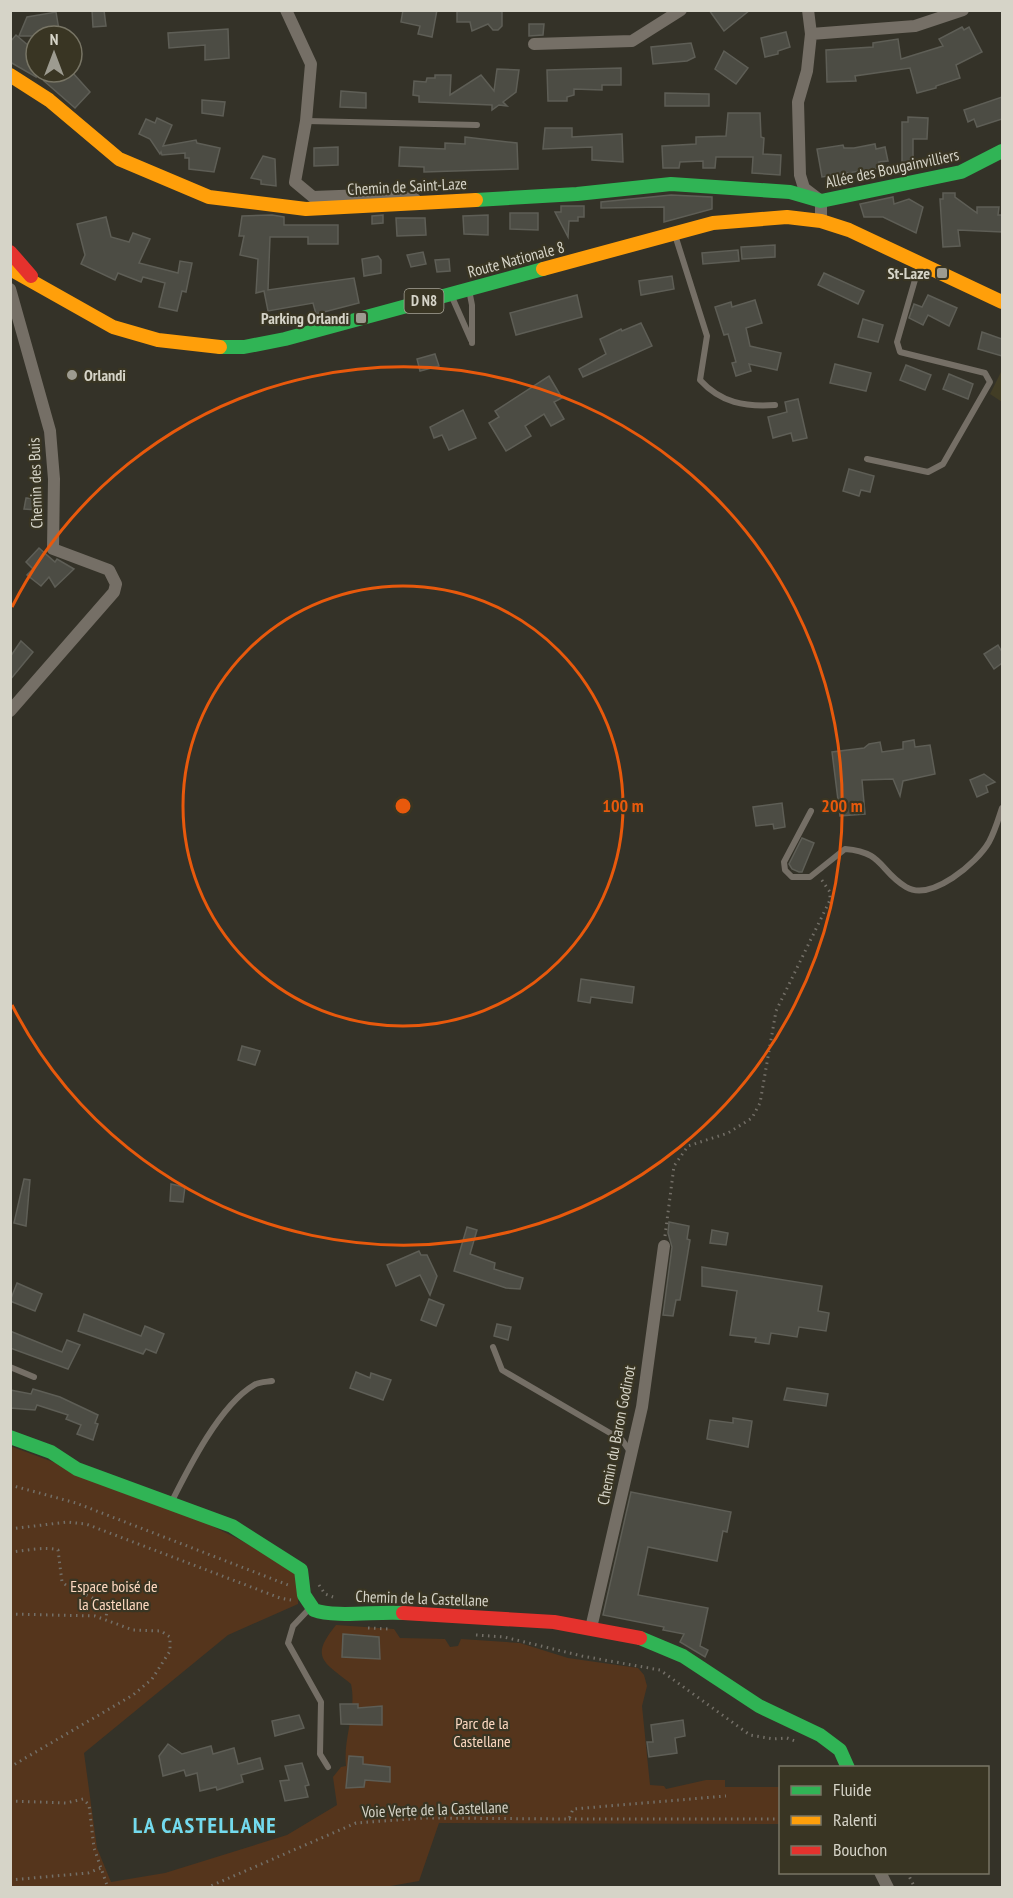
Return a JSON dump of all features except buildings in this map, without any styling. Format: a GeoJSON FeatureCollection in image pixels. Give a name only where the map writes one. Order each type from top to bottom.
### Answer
{"type":"FeatureCollection","features":[{"type":"Feature","properties":{"kind":"street"},"geometry":{"type":"LineString","coordinates":[[286,10],[311,64],[306,121],[295,182],[313,197],[391,194],[428,201]]}},
{"type":"Feature","properties":{"kind":"street"},"geometry":{"type":"LineString","coordinates":[[534,44],[632,41],[681,10]]}},
{"type":"Feature","properties":{"kind":"street"},"geometry":{"type":"LineString","coordinates":[[808,10],[811,34],[807,71],[798,102],[800,175],[804,188],[820,201],[821,221]]}},
{"type":"Feature","properties":{"kind":"street"},"geometry":{"type":"LineString","coordinates":[[811,34],[915,26],[963,10]]}},
{"type":"Feature","properties":{"kind":"street","name":"Chemin de Saint-Laze"},"geometry":{"type":"LineString","coordinates":[[10,75],[49,100],[119,159],[209,197],[306,209],[577,194],[671,184],[790,192],[820,201]]}},
{"type":"Feature","properties":{"kind":"street","name":"Allée des Bougainvilliers"},"geometry":{"type":"LineString","coordinates":[[820,201],[961,172],[1002,151]]}},
{"type":"Feature","properties":{"kind":"street","name":"Route Nationale 8"},"geometry":{"type":"LineString","coordinates":[[10,269],[112,327],[158,340],[205,347],[244,347],[285,339],[713,224],[753,218],[787,217],[821,221],[849,230],[1002,302]]}},
{"type":"Feature","properties":{"kind":"street","name":"Route Nationale 8"},"geometry":{"type":"LineString","coordinates":[[10,252],[36,282]]}},
{"type":"Feature","properties":{"kind":"street","name":"Chemin des Buis"},"geometry":{"type":"LineString","coordinates":[[10,289],[50,431],[54,478],[53,549],[109,570],[116,584],[114,592],[10,711]]}},
{"type":"Feature","properties":{"kind":"street","name":"Chemin du Baron Godinot"},"geometry":{"type":"LineString","coordinates":[[591,1628],[642,1407],[664,1246]]}},
{"type":"Feature","properties":{"kind":"street"},"geometry":{"type":"LineString","coordinates":[[10,1437],[51,1452],[77,1469],[232,1526],[301,1570],[308,1603]]}},
{"type":"Feature","properties":{"kind":"street","name":"Chemin de la Castellane"},"geometry":{"type":"LineString","coordinates":[[308,1603],[320,1612],[377,1611],[454,1618],[520,1618],[591,1628],[651,1641],[686,1658],[767,1710],[840,1746],[849,1766]]}},
{"type":"Feature","properties":{"kind":"lane"},"geometry":{"type":"LineString","coordinates":[[306,121],[477,125]]}},
{"type":"Feature","properties":{"kind":"lane"},"geometry":{"type":"LineString","coordinates":[[674,234],[707,336],[700,380],[712,393],[729,402],[753,406],[775,405]]}},
{"type":"Feature","properties":{"kind":"lane"},"geometry":{"type":"LineString","coordinates":[[867,459],[928,472],[936,470],[943,464],[990,382],[985,373],[900,352],[897,342],[914,277],[921,263]]}},
{"type":"Feature","properties":{"kind":"lane"},"geometry":{"type":"LineString","coordinates":[[451,293],[472,343],[472,305],[468,289]]}},
{"type":"Feature","properties":{"kind":"lane"},"geometry":{"type":"LineString","coordinates":[[811,812],[784,862],[785,870],[792,877],[810,877],[845,849],[860,850],[868,853],[903,886],[913,891],[939,886],[969,865],[987,845],[1002,808]]}},
{"type":"Feature","properties":{"kind":"lane"},"geometry":{"type":"LineString","coordinates":[[493,1347],[502,1370],[622,1440],[631,1453]]}},
{"type":"Feature","properties":{"kind":"lane"},"geometry":{"type":"LineString","coordinates":[[10,1367],[34,1377]]}},
{"type":"Feature","properties":{"kind":"lane"},"geometry":{"type":"LineString","coordinates":[[171,1503],[219,1418],[236,1398],[256,1383],[272,1381]]}},
{"type":"Feature","properties":{"kind":"lane"},"geometry":{"type":"LineString","coordinates":[[308,1603],[293,1626],[288,1643],[321,1702],[320,1754],[328,1767]]}},
{"type":"Feature","properties":{"kind":"path"},"geometry":{"type":"LineString","coordinates":[[664,1246],[674,1166],[678,1159],[688,1146],[743,1126],[752,1118],[760,1103],[776,1011],[830,900],[830,892],[815,872]]}},
{"type":"Feature","properties":{"kind":"path"},"geometry":{"type":"LineString","coordinates":[[10,1485],[76,1503],[301,1589],[308,1603]]}},
{"type":"Feature","properties":{"kind":"path"},"geometry":{"type":"LineString","coordinates":[[10,1529],[67,1522],[86,1524],[279,1598],[308,1603]]}},
{"type":"Feature","properties":{"kind":"path"},"geometry":{"type":"LineString","coordinates":[[10,1552],[50,1548],[58,1550],[62,1582],[72,1590],[102,1601],[107,1610],[106,1618]]}},
{"type":"Feature","properties":{"kind":"path"},"geometry":{"type":"LineString","coordinates":[[10,1614],[106,1618],[133,1630],[161,1631],[170,1637],[170,1651],[158,1670],[152,1679],[133,1695],[10,1767]]}},
{"type":"Feature","properties":{"kind":"path"},"geometry":{"type":"LineString","coordinates":[[365,1628],[394,1629]]}},
{"type":"Feature","properties":{"kind":"path"},"geometry":{"type":"LineString","coordinates":[[471,1635],[504,1637],[582,1656],[660,1670],[750,1735],[773,1739],[787,1738],[802,1744]]}},
{"type":"Feature","properties":{"kind":"path","name":"Voie Verte de la Castellane"},"geometry":{"type":"LineString","coordinates":[[569,1819],[573,1809],[726,1796]]}},
{"type":"Feature","properties":{"kind":"path"},"geometry":{"type":"LineString","coordinates":[[10,1801],[66,1803],[82,1799],[89,1805],[94,1848],[108,1887]]}},
{"type":"Feature","properties":{"kind":"path","name":"Voie Verte de la Castellane"},"geometry":{"type":"LineString","coordinates":[[207,1887],[356,1823],[424,1818],[779,1819]]}},
{"type":"Feature","properties":{"kind":"path"},"geometry":{"type":"LineString","coordinates":[[10,1880],[88,1873],[101,1868]]}},
{"type":"Feature","properties":{"kind":"shaded area"},"geometry":{"type":"Polygon","coordinates":[[[1002,370],[1002,402],[990,394],[1002,370]]]}},
{"type":"Feature","properties":{"kind":"green space"},"geometry":{"type":"Polygon","coordinates":[[[10,1446],[172,1506],[298,1569],[298,1604],[228,1635],[84,1753],[97,1848],[111,1882],[165,1873],[287,1835],[337,1805],[333,1777],[341,1767],[346,1766],[352,1694],[351,1684],[323,1659],[323,1645],[336,1625],[394,1629],[400,1638],[445,1639],[450,1647],[458,1646],[461,1639],[520,1643],[568,1658],[638,1668],[644,1675],[647,1686],[642,1706],[650,1785],[664,1786],[666,1789],[706,1780],[725,1780],[725,1787],[779,1787],[779,1824],[439,1823],[419,1881],[385,1887],[11,1887],[10,1446]]]}},
{"type":"Feature","properties":{"kind":"traffic: fast"},"geometry":{"type":"LineString","coordinates":[[476,200],[577,194],[671,184],[790,192],[821,201],[961,172],[1002,151]]}},
{"type":"Feature","properties":{"kind":"traffic: fast"},"geometry":{"type":"LineString","coordinates":[[220,347],[244,347],[285,339],[543,269]]}},
{"type":"Feature","properties":{"kind":"traffic: fast"},"geometry":{"type":"LineString","coordinates":[[10,1437],[51,1452],[77,1469],[232,1526],[301,1570],[304,1595],[314,1610],[333,1614],[403,1613]]}},
{"type":"Feature","properties":{"kind":"traffic: fast"},"geometry":{"type":"LineString","coordinates":[[640,1638],[683,1656],[759,1706],[820,1735],[840,1750],[847,1766]]}},
{"type":"Feature","properties":{"kind":"traffic: slow"},"geometry":{"type":"LineString","coordinates":[[10,75],[49,100],[119,159],[209,197],[306,209],[476,200]]}},
{"type":"Feature","properties":{"kind":"traffic: slow"},"geometry":{"type":"LineString","coordinates":[[543,269],[713,223],[787,217],[821,221],[849,230],[1002,302]]}},
{"type":"Feature","properties":{"kind":"traffic: slow"},"geometry":{"type":"LineString","coordinates":[[10,269],[113,327],[158,340],[220,347]]}},
{"type":"Feature","properties":{"kind":"traffic: jam"},"geometry":{"type":"LineString","coordinates":[[10,252],[31,276]]}},
{"type":"Feature","properties":{"kind":"traffic: jam"},"geometry":{"type":"LineString","coordinates":[[403,1613],[554,1622],[640,1638]]}},
{"type":"Feature","properties":{"kind":"place","name":"St-Laze"},"geometry":{"type":"Point","coordinates":[942,273]}},
{"type":"Feature","properties":{"kind":"place","name":"Parking Orlandi"},"geometry":{"type":"Point","coordinates":[361,318]}},
{"type":"Feature","properties":{"kind":"place","name":"Orlandi"},"geometry":{"type":"Point","coordinates":[72,375]}},
{"type":"Feature","properties":{"kind":"district","name":"LA CASTELLANE"},"geometry":{"type":"Point","coordinates":[205,1825]}},
{"type":"Feature","properties":{"kind":"park label","name":"Espace boisé de la Castellane"},"geometry":{"type":"Point","coordinates":[114,1595]}},
{"type":"Feature","properties":{"kind":"park label","name":"Parc de la Castellane"},"geometry":{"type":"Point","coordinates":[482,1732]}}]}
